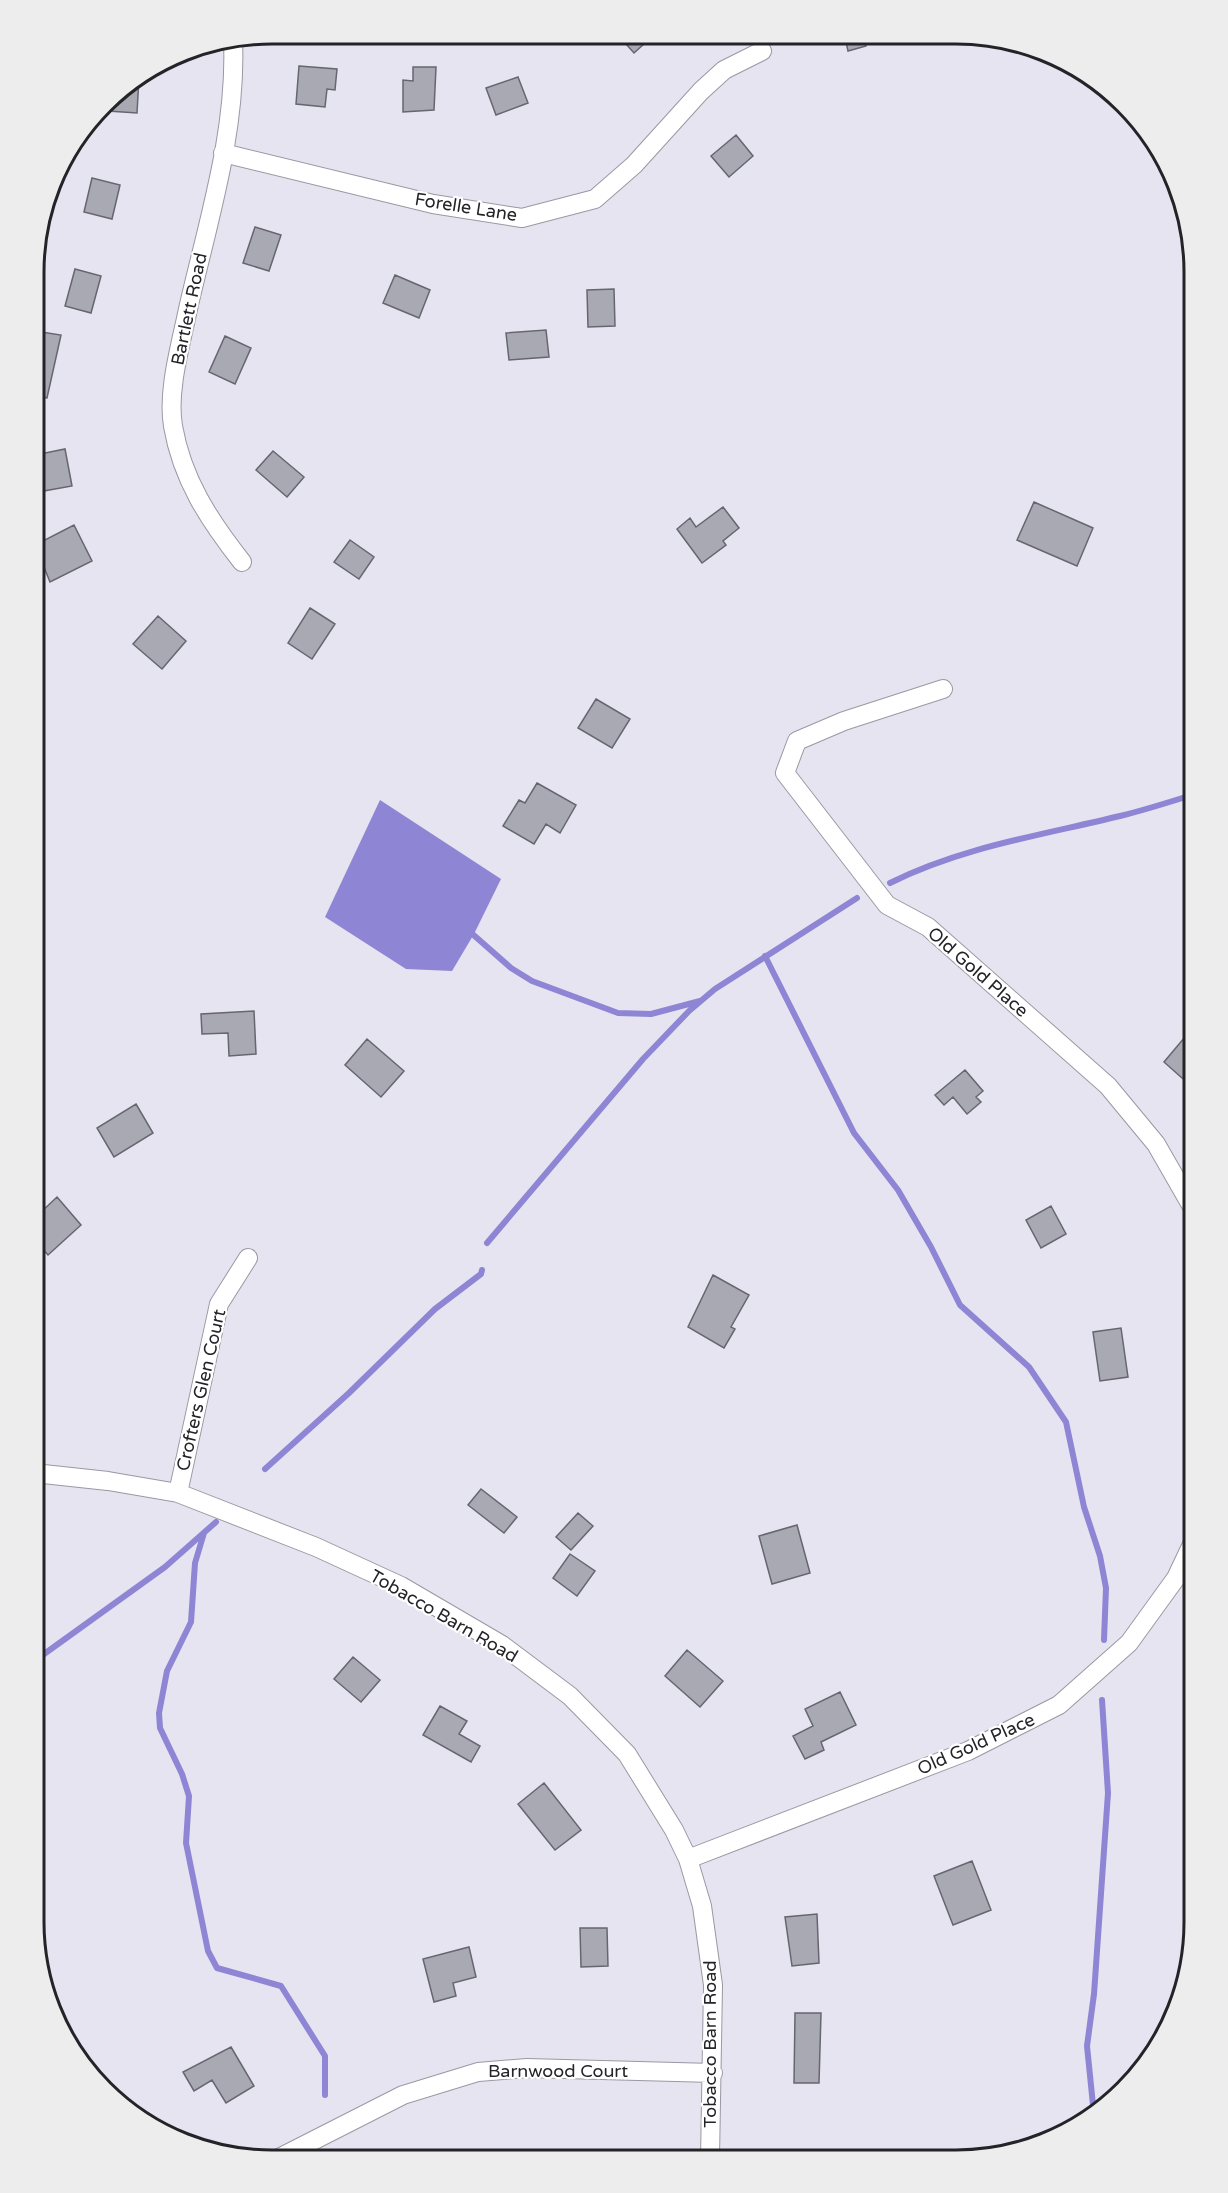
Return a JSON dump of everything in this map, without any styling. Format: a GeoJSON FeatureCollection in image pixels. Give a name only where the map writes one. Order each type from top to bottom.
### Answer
{"type":"FeatureCollection","features":[{"type":"Feature","properties":{"kind":"street","name":"Bartlett Road"},"geometry":{"type":"LineString","coordinates":[[233,47],[234,72],[223,153],[175,370],[173,424],[189,483],[242,562]]}},
{"type":"Feature","properties":{"kind":"street","name":"Forelle Lane"},"geometry":{"type":"LineString","coordinates":[[223,153],[433,204],[522,218],[595,199],[634,165],[701,91],[724,70],[762,51]]}},
{"type":"Feature","properties":{"kind":"street","name":"Old Gold Place"},"geometry":{"type":"LineString","coordinates":[[943,689],[844,721],[797,741],[785,773],[887,905],[928,927],[1108,1086],[1156,1144],[1184,1193]]}},
{"type":"Feature","properties":{"kind":"street","name":"Crofters Glen Court"},"geometry":{"type":"LineString","coordinates":[[178,1493],[219,1304],[248,1258]]}},
{"type":"Feature","properties":{"kind":"street","name":"Tobacco Barn Road"},"geometry":{"type":"LineString","coordinates":[[44,1474],[108,1481],[178,1493],[316,1547],[401,1586],[502,1645],[570,1696],[627,1754],[674,1830],[688,1859],[702,1906],[711,1963],[710,2150]]}},
{"type":"Feature","properties":{"kind":"street","name":"Old Gold Place"},"geometry":{"type":"LineString","coordinates":[[688,1859],[968,1751],[1059,1705],[1129,1643],[1176,1578],[1184,1561]]}},
{"type":"Feature","properties":{"kind":"street","name":"Barnwood Court"},"geometry":{"type":"LineString","coordinates":[[295,2150],[404,2095],[478,2072],[527,2068],[712,2073]]}},
{"type":"Feature","properties":{"kind":"shaded area"},"geometry":{"type":"Polygon","coordinates":[[[380,800],[501,879],[474,934],[452,971],[406,969],[325,917],[380,800]]]}},
{"type":"Feature","properties":{"kind":"building"},"geometry":{"type":"Polygon","coordinates":[[[626,44],[644,44],[634,53],[626,44]]]}},
{"type":"Feature","properties":{"kind":"building"},"geometry":{"type":"Polygon","coordinates":[[[846,44],[866,44],[866,46],[848,51],[846,44]]]}},
{"type":"Feature","properties":{"kind":"building"},"geometry":{"type":"Polygon","coordinates":[[[299,66],[337,69],[335,90],[327,89],[325,107],[296,104],[299,66]]]}},
{"type":"Feature","properties":{"kind":"building"},"geometry":{"type":"Polygon","coordinates":[[[413,67],[436,67],[434,110],[403,112],[403,80],[413,81],[413,67]]]}},
{"type":"Feature","properties":{"kind":"building"},"geometry":{"type":"Polygon","coordinates":[[[518,77],[528,103],[496,115],[486,88],[518,77]]]}},
{"type":"Feature","properties":{"kind":"building"},"geometry":{"type":"Polygon","coordinates":[[[138,87],[137,113],[109,111],[138,87]]]}},
{"type":"Feature","properties":{"kind":"building"},"geometry":{"type":"Polygon","coordinates":[[[736,135],[753,156],[729,177],[711,156],[736,135]]]}},
{"type":"Feature","properties":{"kind":"building"},"geometry":{"type":"Polygon","coordinates":[[[92,178],[120,185],[112,219],[84,212],[92,178]]]}},
{"type":"Feature","properties":{"kind":"building"},"geometry":{"type":"Polygon","coordinates":[[[255,227],[281,235],[269,271],[243,263],[255,227]]]}},
{"type":"Feature","properties":{"kind":"building"},"geometry":{"type":"Polygon","coordinates":[[[75,269],[101,276],[91,313],[65,306],[75,269]]]}},
{"type":"Feature","properties":{"kind":"building"},"geometry":{"type":"Polygon","coordinates":[[[395,275],[430,290],[419,318],[383,303],[395,275]]]}},
{"type":"Feature","properties":{"kind":"building"},"geometry":{"type":"Polygon","coordinates":[[[614,289],[615,326],[588,327],[587,290],[614,289]]]}},
{"type":"Feature","properties":{"kind":"building"},"geometry":{"type":"Polygon","coordinates":[[[546,330],[549,357],[509,360],[506,333],[546,330]]]}},
{"type":"Feature","properties":{"kind":"building"},"geometry":{"type":"Polygon","coordinates":[[[44,332],[61,335],[47,398],[44,398],[44,332]]]}},
{"type":"Feature","properties":{"kind":"building"},"geometry":{"type":"Polygon","coordinates":[[[225,336],[251,348],[235,384],[209,372],[225,336]]]}},
{"type":"Feature","properties":{"kind":"building"},"geometry":{"type":"Polygon","coordinates":[[[65,449],[72,486],[44,491],[44,453],[65,449]]]}},
{"type":"Feature","properties":{"kind":"building"},"geometry":{"type":"Polygon","coordinates":[[[273,451],[304,477],[287,497],[256,470],[273,451]]]}},
{"type":"Feature","properties":{"kind":"building"},"geometry":{"type":"Polygon","coordinates":[[[1034,502],[1093,528],[1077,566],[1017,540],[1034,502]]]}},
{"type":"Feature","properties":{"kind":"building"},"geometry":{"type":"Polygon","coordinates":[[[723,507],[739,528],[723,541],[726,545],[702,563],[677,529],[690,518],[696,527],[723,507]]]}},
{"type":"Feature","properties":{"kind":"building"},"geometry":{"type":"Polygon","coordinates":[[[74,525],[92,561],[50,582],[44,567],[44,540],[74,525]]]}},
{"type":"Feature","properties":{"kind":"building"},"geometry":{"type":"Polygon","coordinates":[[[350,540],[374,557],[359,579],[334,562],[350,540]]]}},
{"type":"Feature","properties":{"kind":"building"},"geometry":{"type":"Polygon","coordinates":[[[310,608],[335,624],[312,659],[288,643],[310,608]]]}},
{"type":"Feature","properties":{"kind":"building"},"geometry":{"type":"Polygon","coordinates":[[[158,616],[186,641],[162,669],[133,644],[158,616]]]}},
{"type":"Feature","properties":{"kind":"building"},"geometry":{"type":"Polygon","coordinates":[[[596,699],[630,719],[612,748],[578,728],[596,699]]]}},
{"type":"Feature","properties":{"kind":"building"},"geometry":{"type":"Polygon","coordinates":[[[537,783],[576,805],[560,833],[546,824],[534,844],[503,826],[519,800],[525,803],[537,783]]]}},
{"type":"Feature","properties":{"kind":"building"},"geometry":{"type":"Polygon","coordinates":[[[254,1011],[256,1054],[229,1056],[228,1033],[202,1034],[201,1014],[254,1011]]]}},
{"type":"Feature","properties":{"kind":"building"},"geometry":{"type":"Polygon","coordinates":[[[1184,1038],[1184,1080],[1164,1062],[1184,1038]]]}},
{"type":"Feature","properties":{"kind":"building"},"geometry":{"type":"Polygon","coordinates":[[[367,1039],[404,1071],[381,1097],[345,1065],[367,1039]]]}},
{"type":"Feature","properties":{"kind":"building"},"geometry":{"type":"Polygon","coordinates":[[[965,1070],[983,1091],[976,1097],[981,1102],[967,1114],[953,1097],[944,1105],[935,1095],[965,1070]]]}},
{"type":"Feature","properties":{"kind":"building"},"geometry":{"type":"Polygon","coordinates":[[[136,1104],[153,1133],[114,1157],[97,1128],[136,1104]]]}},
{"type":"Feature","properties":{"kind":"building"},"geometry":{"type":"Polygon","coordinates":[[[57,1197],[81,1225],[48,1255],[44,1250],[44,1209],[57,1197]]]}},
{"type":"Feature","properties":{"kind":"building"},"geometry":{"type":"Polygon","coordinates":[[[1051,1206],[1066,1234],[1041,1248],[1026,1220],[1051,1206]]]}},
{"type":"Feature","properties":{"kind":"building"},"geometry":{"type":"Polygon","coordinates":[[[713,1275],[749,1295],[731,1327],[735,1329],[724,1348],[688,1327],[713,1275]]]}},
{"type":"Feature","properties":{"kind":"building"},"geometry":{"type":"Polygon","coordinates":[[[1121,1328],[1128,1377],[1100,1381],[1093,1332],[1121,1328]]]}},
{"type":"Feature","properties":{"kind":"building"},"geometry":{"type":"Polygon","coordinates":[[[481,1489],[517,1517],[504,1533],[468,1505],[481,1489]]]}},
{"type":"Feature","properties":{"kind":"building"},"geometry":{"type":"Polygon","coordinates":[[[578,1513],[593,1526],[571,1550],[556,1537],[578,1513]]]}},
{"type":"Feature","properties":{"kind":"building"},"geometry":{"type":"Polygon","coordinates":[[[797,1525],[810,1573],[772,1584],[759,1536],[797,1525]]]}},
{"type":"Feature","properties":{"kind":"building"},"geometry":{"type":"Polygon","coordinates":[[[570,1554],[595,1571],[577,1596],[553,1578],[570,1554]]]}},
{"type":"Feature","properties":{"kind":"building"},"geometry":{"type":"Polygon","coordinates":[[[687,1650],[723,1681],[700,1707],[665,1676],[687,1650]]]}},
{"type":"Feature","properties":{"kind":"building"},"geometry":{"type":"Polygon","coordinates":[[[353,1657],[380,1680],[361,1702],[334,1679],[353,1657]]]}},
{"type":"Feature","properties":{"kind":"building"},"geometry":{"type":"Polygon","coordinates":[[[840,1692],[856,1725],[821,1742],[824,1750],[805,1759],[793,1736],[813,1726],[805,1709],[840,1692]]]}},
{"type":"Feature","properties":{"kind":"building"},"geometry":{"type":"Polygon","coordinates":[[[440,1706],[467,1721],[459,1734],[480,1746],[471,1762],[423,1735],[440,1706]]]}},
{"type":"Feature","properties":{"kind":"building"},"geometry":{"type":"Polygon","coordinates":[[[544,1783],[581,1830],[555,1850],[518,1804],[544,1783]]]}},
{"type":"Feature","properties":{"kind":"building"},"geometry":{"type":"Polygon","coordinates":[[[972,1861],[991,1910],[953,1925],[934,1876],[972,1861]]]}},
{"type":"Feature","properties":{"kind":"building"},"geometry":{"type":"Polygon","coordinates":[[[817,1914],[819,1963],[792,1966],[785,1917],[817,1914]]]}},
{"type":"Feature","properties":{"kind":"building"},"geometry":{"type":"Polygon","coordinates":[[[580,1928],[607,1928],[608,1966],[581,1967],[580,1928]]]}},
{"type":"Feature","properties":{"kind":"building"},"geometry":{"type":"Polygon","coordinates":[[[469,1947],[476,1977],[453,1983],[456,1996],[434,2002],[423,1959],[469,1947]]]}},
{"type":"Feature","properties":{"kind":"building"},"geometry":{"type":"Polygon","coordinates":[[[795,2013],[821,2013],[819,2083],[794,2083],[795,2013]]]}},
{"type":"Feature","properties":{"kind":"building"},"geometry":{"type":"Polygon","coordinates":[[[231,2047],[254,2086],[226,2103],[212,2080],[194,2091],[183,2072],[231,2047]]]}},
{"type":"Feature","properties":{"kind":"waterway"},"geometry":{"type":"LineString","coordinates":[[890,883],[945,860],[974,851],[1129,814],[1184,798]]}},
{"type":"Feature","properties":{"kind":"waterway"},"geometry":{"type":"LineString","coordinates":[[487,1243],[643,1059],[689,1011],[715,989],[857,898]]}},
{"type":"Feature","properties":{"kind":"waterway"},"geometry":{"type":"LineString","coordinates":[[469,931],[511,968],[532,981],[618,1013],[651,1014],[700,1001]]}},
{"type":"Feature","properties":{"kind":"waterway"},"geometry":{"type":"LineString","coordinates":[[765,956],[854,1133],[898,1190],[931,1247],[960,1305],[1029,1367],[1066,1422],[1084,1507],[1100,1556],[1106,1588],[1104,1640]]}},
{"type":"Feature","properties":{"kind":"waterway"},"geometry":{"type":"LineString","coordinates":[[265,1469],[349,1393],[435,1309],[481,1274],[482,1270]]}},
{"type":"Feature","properties":{"kind":"waterway"},"geometry":{"type":"LineString","coordinates":[[44,1654],[165,1567],[216,1522]]}},
{"type":"Feature","properties":{"kind":"waterway"},"geometry":{"type":"LineString","coordinates":[[204,1533],[195,1563],[191,1622],[167,1671],[159,1713],[160,1728],[182,1774],[189,1796],[186,1843],[208,1951],[217,1968],[281,1986],[325,2056],[325,2095]]}},
{"type":"Feature","properties":{"kind":"waterway"},"geometry":{"type":"LineString","coordinates":[[1093,2104],[1087,2046],[1094,1994],[1108,1793],[1102,1700]]}}]}
